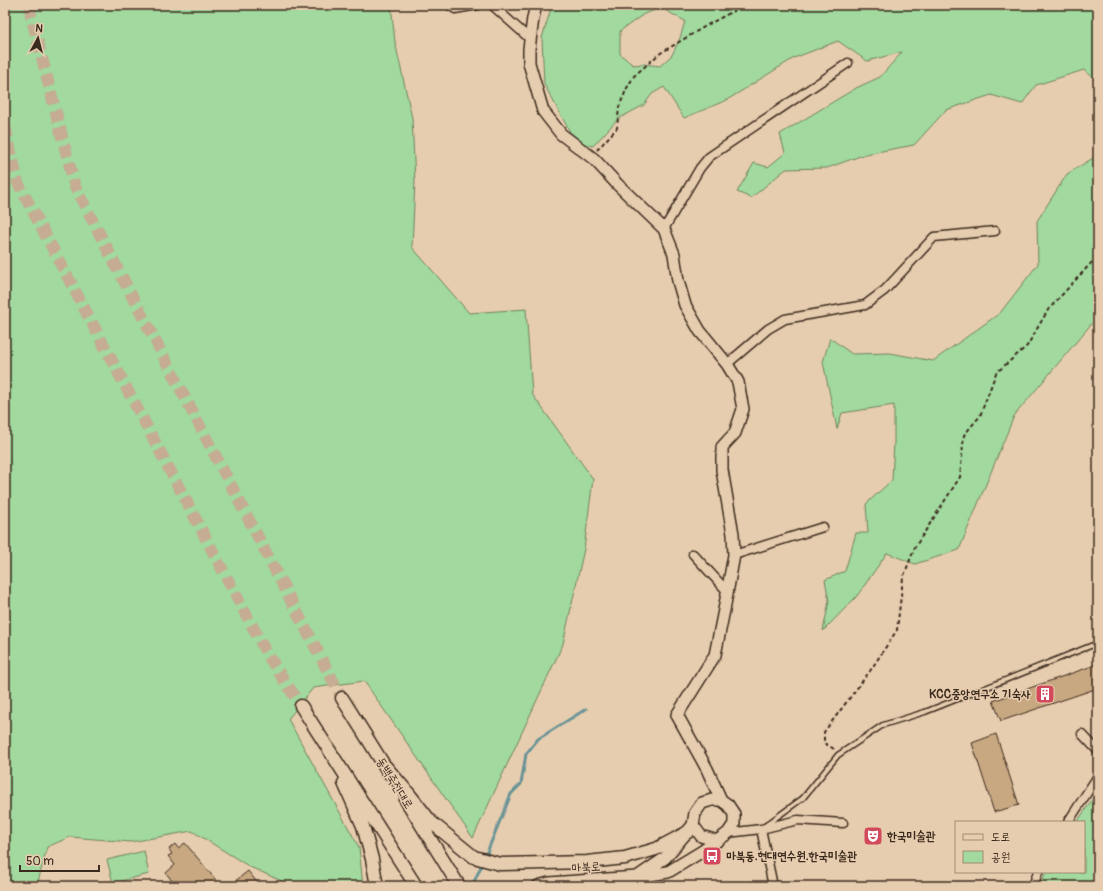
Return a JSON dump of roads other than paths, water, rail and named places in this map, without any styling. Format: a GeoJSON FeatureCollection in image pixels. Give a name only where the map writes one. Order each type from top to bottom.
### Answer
{"type":"FeatureCollection","features":[{"type":"Feature","properties":{"kind":"main road","name":"동백죽전대로"},"geometry":{"type":"LineString","coordinates":[[342,698],[459,886]]}},
{"type":"Feature","properties":{"kind":"main road"},"geometry":{"type":"LineString","coordinates":[[301,706],[416,886]]}},
{"type":"Feature","properties":{"kind":"main road"},"geometry":{"type":"LineString","coordinates":[[335,758],[347,791],[363,826],[372,859],[377,886]]}},
{"type":"Feature","properties":{"kind":"main road"},"geometry":{"type":"LineString","coordinates":[[385,766],[410,794],[431,822],[474,857],[500,864],[587,862],[625,858],[656,849],[690,828]]}},
{"type":"Feature","properties":{"kind":"street"},"geometry":{"type":"LineString","coordinates":[[448,5],[455,9],[478,5]]}},
{"type":"Feature","properties":{"kind":"street"},"geometry":{"type":"LineString","coordinates":[[492,5],[530,39]]}},
{"type":"Feature","properties":{"kind":"street"},"geometry":{"type":"LineString","coordinates":[[536,5],[530,39],[529,62],[543,111],[561,134],[591,156],[618,185],[664,229],[674,254],[678,281],[685,305],[700,331],[727,364],[738,382],[743,409],[735,433],[722,447],[722,470],[733,534],[734,555],[715,655],[677,714],[708,769],[721,800],[728,805],[734,814],[734,824],[728,833],[717,841],[701,836],[690,828]]}},
{"type":"Feature","properties":{"kind":"street"},"geometry":{"type":"LineString","coordinates":[[664,229],[700,168],[709,157],[848,63]]}},
{"type":"Feature","properties":{"kind":"street"},"geometry":{"type":"LineString","coordinates":[[727,364],[768,329],[785,320],[865,304],[885,290],[934,237],[995,231]]}},
{"type":"Feature","properties":{"kind":"street"},"geometry":{"type":"LineString","coordinates":[[734,555],[823,527]]}},
{"type":"Feature","properties":{"kind":"street"},"geometry":{"type":"LineString","coordinates":[[692,554],[727,591]]}},
{"type":"Feature","properties":{"kind":"street"},"geometry":{"type":"LineString","coordinates":[[1082,734],[1098,751]]}},
{"type":"Feature","properties":{"kind":"street"},"geometry":{"type":"LineString","coordinates":[[1069,821],[1098,776]]}},
{"type":"Feature","properties":{"kind":"street"},"geometry":{"type":"LineString","coordinates":[[650,886],[637,877],[665,858],[690,828],[702,803],[712,800],[721,800]]}},
{"type":"Feature","properties":{"kind":"street"},"geometry":{"type":"LineString","coordinates":[[728,833],[761,829],[798,820],[843,823]]}},
{"type":"Feature","properties":{"kind":"street"},"geometry":{"type":"LineString","coordinates":[[761,829],[773,886]]}},
{"type":"Feature","properties":{"kind":"street","name":"마북로"},"geometry":{"type":"LineString","coordinates":[[538,886],[549,883],[637,877],[668,872],[717,841]]}},
{"type":"Feature","properties":{"kind":"street"},"geometry":{"type":"LineString","coordinates":[[1033,886],[1038,873]]}},
{"type":"Feature","properties":{"kind":"lane"},"geometry":{"type":"LineString","coordinates":[[761,829],[803,798],[840,754],[883,725],[925,712],[1098,643]]}},
{"type":"Feature","properties":{"kind":"waterway"},"geometry":{"type":"LineString","coordinates":[[485,857],[511,794],[521,784],[526,754],[538,739],[586,709]]}},
{"type":"Feature","properties":{"kind":"waterway"},"geometry":{"type":"LineString","coordinates":[[472,886],[483,862]]}},
{"type":"Feature","properties":{"kind":"tunnel"},"geometry":{"type":"LineString","coordinates":[[30,5],[31,15],[75,187],[342,698]]}},
{"type":"Feature","properties":{"kind":"tunnel"},"geometry":{"type":"LineString","coordinates":[[5,126],[18,183],[267,654],[301,706]]}},
{"type":"Feature","properties":{"kind":"place","name":"KCC중앙연구소 기숙사"},"geometry":{"type":"Point","coordinates":[1045,694]}},
{"type":"Feature","properties":{"kind":"place","name":"한국미술관"},"geometry":{"type":"Point","coordinates":[873,836]}},
{"type":"Feature","properties":{"kind":"place","name":"마북동.현대연수원.한국미술관"},"geometry":{"type":"Point","coordinates":[712,856]}}]}
